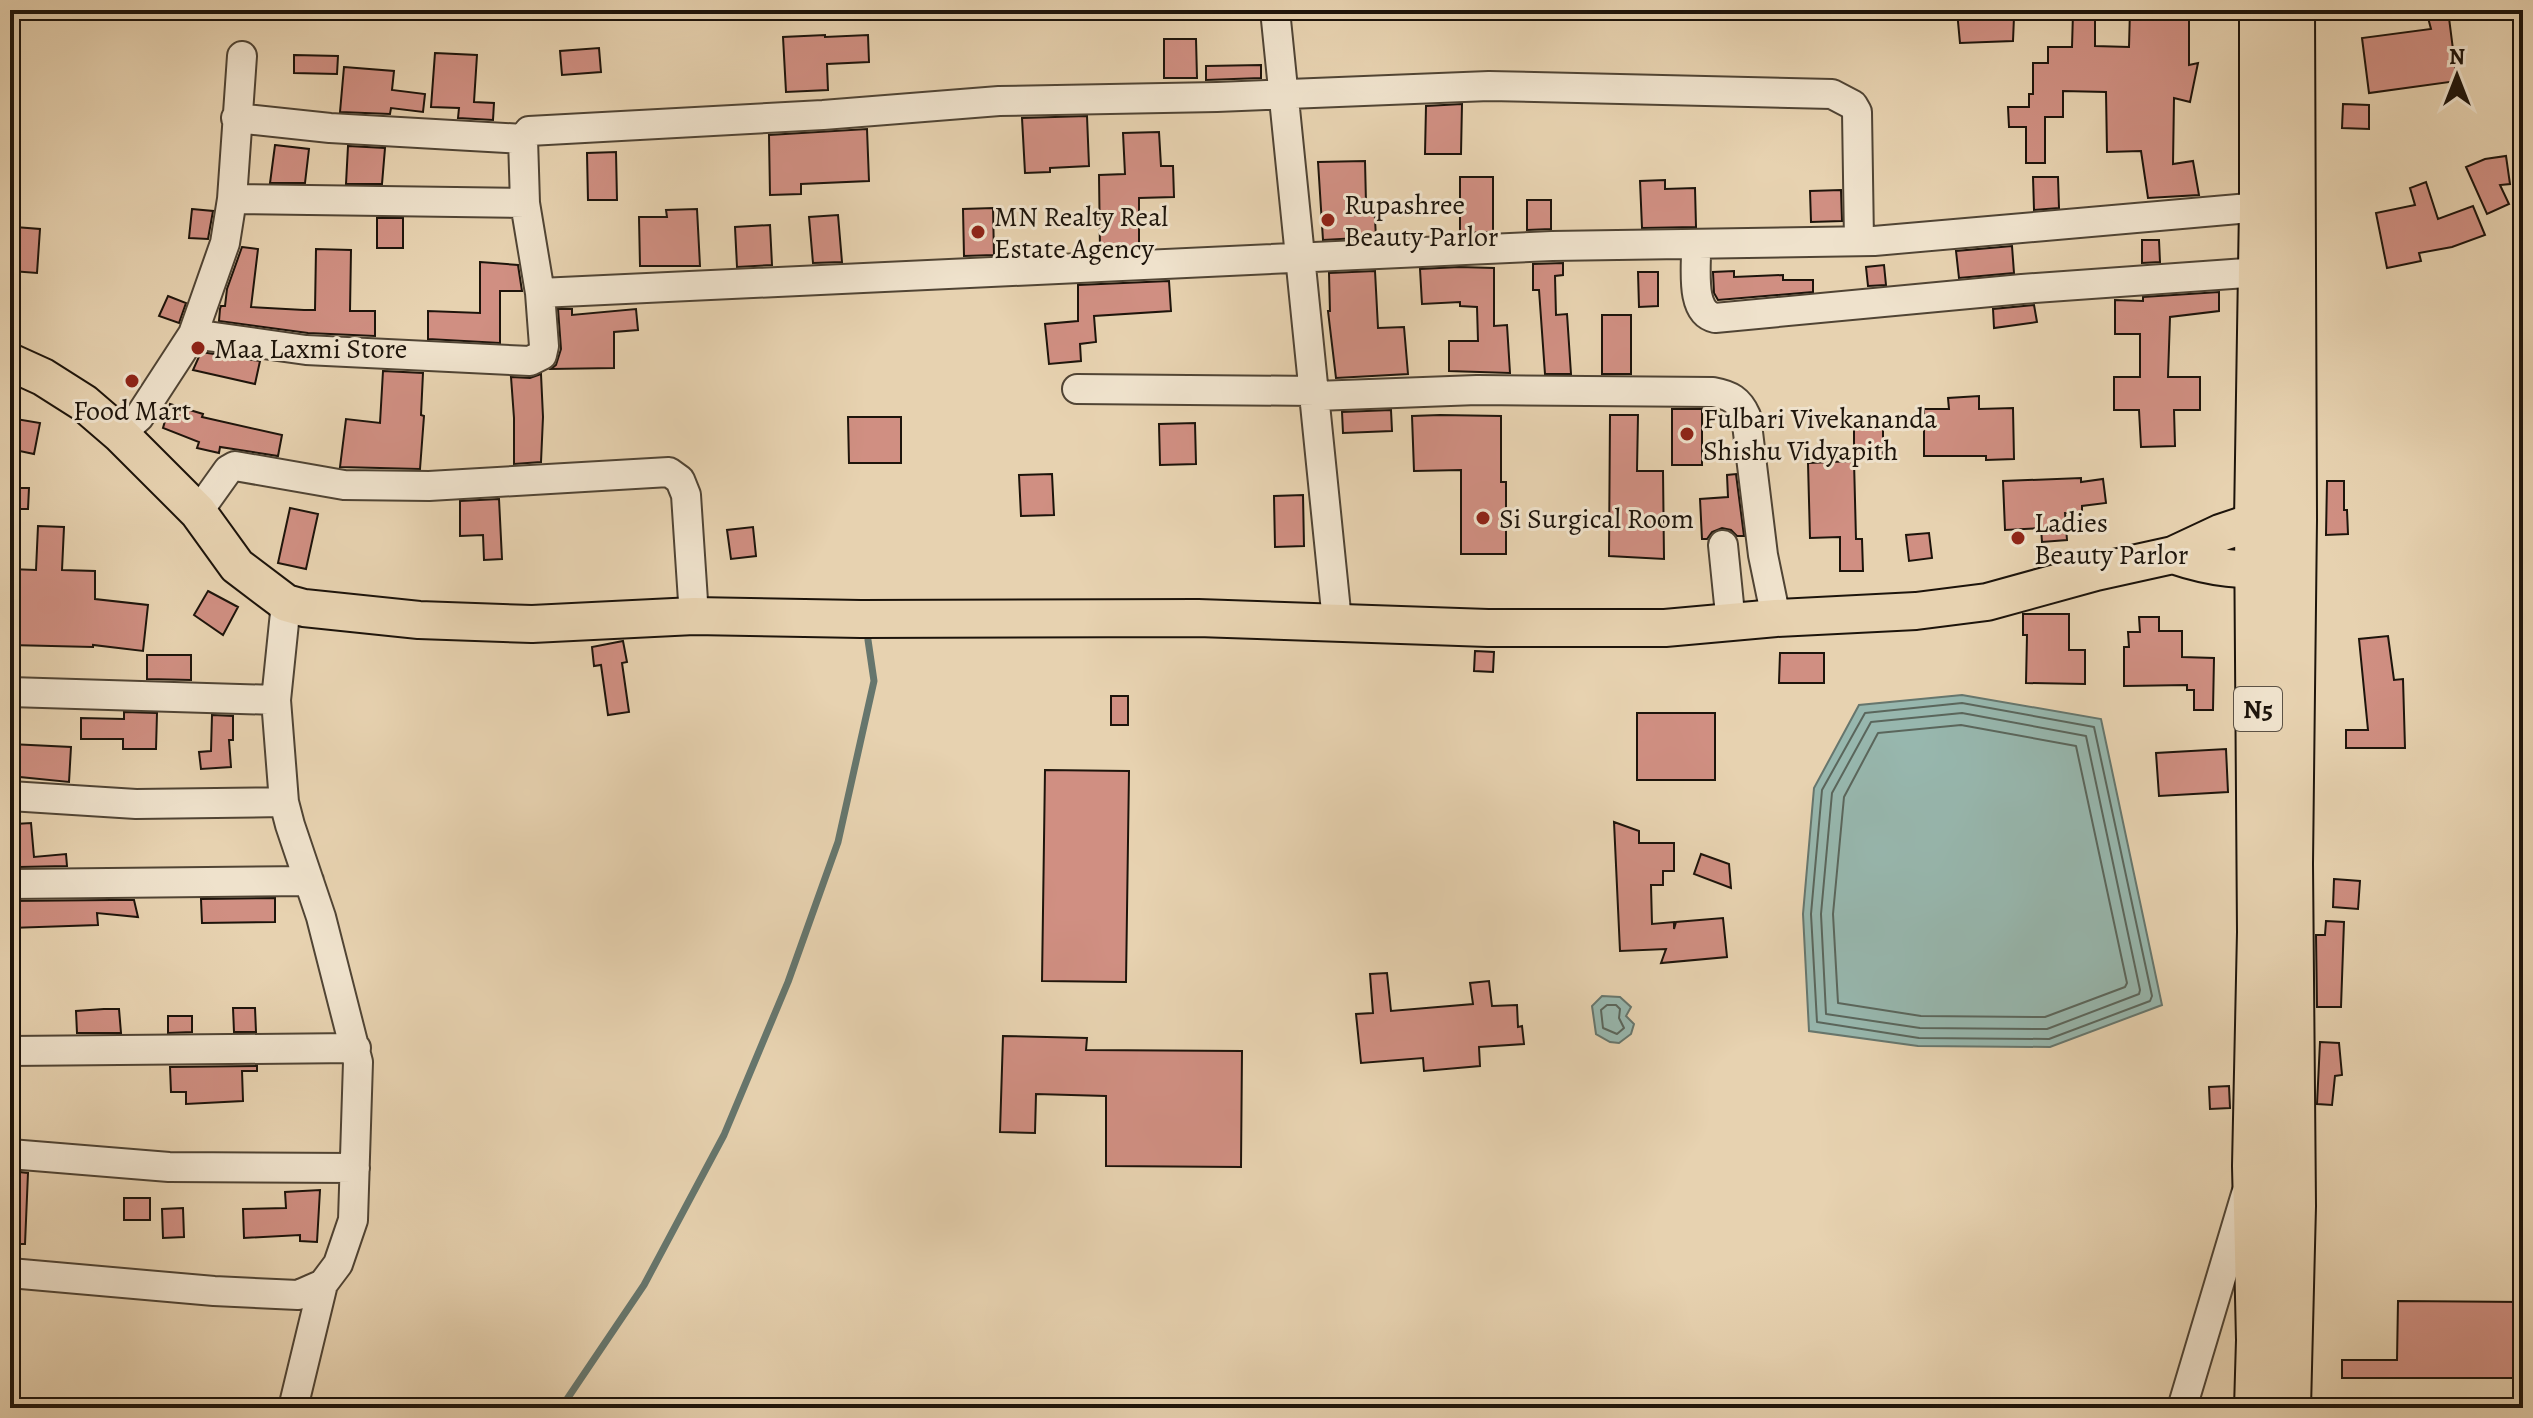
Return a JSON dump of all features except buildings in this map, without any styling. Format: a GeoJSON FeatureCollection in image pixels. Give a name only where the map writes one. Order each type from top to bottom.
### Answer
{"type":"FeatureCollection","features":[{"type":"Feature","properties":{"kind":"highway","name":"N5"},"geometry":{"type":"LineString","coordinates":[[2261,10],[2260,272],[2291,864],[2294,1206],[2289,1408]]}},
{"type":"Feature","properties":{"kind":"highway","name":"N5"},"geometry":{"type":"LineString","coordinates":[[2275,520],[2293,10]]}},
{"type":"Feature","properties":{"kind":"highway","name":"N5"},"geometry":{"type":"LineString","coordinates":[[2256,1408],[2258,1340],[2254,1166],[2259,932],[2276,570]]}},
{"type":"Feature","properties":{"kind":"main road"},"geometry":{"type":"LineString","coordinates":[[10,362],[43,377],[84,403],[120,434],[198,512],[237,566],[286,603],[304,608],[419,620],[504,623],[694,616],[1337,621],[1503,628],[1665,628],[1776,618],[1916,611],[1987,602],[2173,555],[2275,520]]}},
{"type":"Feature","properties":{"kind":"main road"},"geometry":{"type":"LineString","coordinates":[[2173,555],[2204,566],[2276,570]]}},
{"type":"Feature","properties":{"kind":"street"},"geometry":{"type":"LineString","coordinates":[[1275,10],[1337,621]]}},
{"type":"Feature","properties":{"kind":"street"},"geometry":{"type":"LineString","coordinates":[[120,434],[139,417],[193,334],[225,243],[232,199],[242,56]]}},
{"type":"Feature","properties":{"kind":"street"},"geometry":{"type":"LineString","coordinates":[[193,334],[306,350],[530,361],[542,355],[544,346],[540,293],[525,203],[523,139],[533,129],[823,115],[999,101],[1489,86],[1832,94],[1844,98],[1857,112],[1859,241]]}},
{"type":"Feature","properties":{"kind":"street"},"geometry":{"type":"LineString","coordinates":[[236,118],[330,128],[523,139]]}},
{"type":"Feature","properties":{"kind":"street"},"geometry":{"type":"LineString","coordinates":[[232,199],[525,203]]}},
{"type":"Feature","properties":{"kind":"street"},"geometry":{"type":"LineString","coordinates":[[540,293],[1552,246],[1859,241],[2261,207]]}},
{"type":"Feature","properties":{"kind":"street"},"geometry":{"type":"LineString","coordinates":[[1696,244],[1698,297],[1708,317],[1715,318],[2022,289],[2260,272]]}},
{"type":"Feature","properties":{"kind":"street"},"geometry":{"type":"LineString","coordinates":[[1077,389],[1315,393],[1477,390],[1713,392],[1731,397],[1741,405],[1746,416],[1763,555],[1776,618]]}},
{"type":"Feature","properties":{"kind":"street"},"geometry":{"type":"LineString","coordinates":[[198,512],[228,470],[235,466],[344,485],[429,486],[669,472],[680,480],[686,495],[694,616]]}},
{"type":"Feature","properties":{"kind":"street"},"geometry":{"type":"LineString","coordinates":[[1723,545],[1731,624]]}},
{"type":"Feature","properties":{"kind":"street"},"geometry":{"type":"LineString","coordinates":[[286,603],[276,700],[284,802],[309,881],[358,1062],[353,1220],[338,1264],[323,1284],[293,1408]]}},
{"type":"Feature","properties":{"kind":"street"},"geometry":{"type":"LineString","coordinates":[[10,692],[276,700]]}},
{"type":"Feature","properties":{"kind":"street"},"geometry":{"type":"LineString","coordinates":[[10,796],[136,804],[284,802]]}},
{"type":"Feature","properties":{"kind":"street"},"geometry":{"type":"LineString","coordinates":[[10,884],[309,881]]}},
{"type":"Feature","properties":{"kind":"street"},"geometry":{"type":"LineString","coordinates":[[10,1051],[356,1048]]}},
{"type":"Feature","properties":{"kind":"street"},"geometry":{"type":"LineString","coordinates":[[10,1154],[158,1166],[355,1168]]}},
{"type":"Feature","properties":{"kind":"street"},"geometry":{"type":"LineString","coordinates":[[2182,1408],[2254,1166]]}},
{"type":"Feature","properties":{"kind":"street"},"geometry":{"type":"LineString","coordinates":[[10,1273],[214,1291],[298,1295],[323,1284]]}},
{"type":"Feature","properties":{"kind":"water"},"geometry":{"type":"Polygon","coordinates":[[[1962,695],[2101,719],[2162,1005],[2050,1047],[1918,1046],[1809,1031],[1803,914],[1814,788],[1859,705],[1962,695]]]}},
{"type":"Feature","properties":{"kind":"water"},"geometry":{"type":"Polygon","coordinates":[[[1602,996],[1620,997],[1631,1007],[1626,1016],[1634,1024],[1631,1034],[1619,1043],[1596,1034],[1592,1006],[1602,996]]]}},
{"type":"Feature","properties":{"kind":"waterway"},"geometry":{"type":"LineString","coordinates":[[561,1408],[644,1285],[724,1135],[788,982],[838,842],[874,681],[868,640]]}},
{"type":"Feature","properties":{"kind":"place","name":"Rupashree Beauty Parlor"},"geometry":{"type":"Point","coordinates":[1328,220]}},
{"type":"Feature","properties":{"kind":"place","name":"MN Realty Real Estate Agency"},"geometry":{"type":"Point","coordinates":[978,232]}},
{"type":"Feature","properties":{"kind":"place","name":"Maa Laxmi Store"},"geometry":{"type":"Point","coordinates":[198,348]}},
{"type":"Feature","properties":{"kind":"place","name":"Food Mart"},"geometry":{"type":"Point","coordinates":[132,381]}},
{"type":"Feature","properties":{"kind":"place","name":"Fulbari Vivekananda Shishu Vidyapith"},"geometry":{"type":"Point","coordinates":[1687,434]}},
{"type":"Feature","properties":{"kind":"place","name":"Si Surgical Room"},"geometry":{"type":"Point","coordinates":[1483,518]}},
{"type":"Feature","properties":{"kind":"place","name":"Ladies Beauty Parlor"},"geometry":{"type":"Point","coordinates":[2018,538]}}]}
